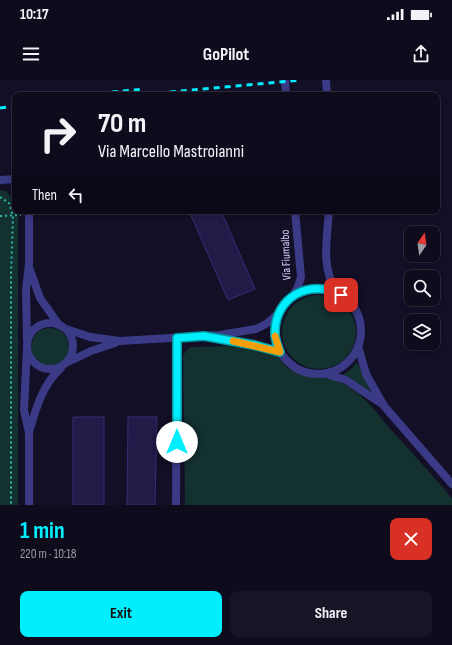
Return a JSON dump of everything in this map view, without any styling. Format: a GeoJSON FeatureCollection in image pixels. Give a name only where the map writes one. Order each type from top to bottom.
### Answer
{"type":"FeatureCollection","features":[{"type":"Feature","properties":{"kind":"street"},"geometry":{"type":"LineString","coordinates":[[286,80],[286,92]]}},
{"type":"Feature","properties":{"kind":"street"},"geometry":{"type":"LineString","coordinates":[[326,80],[327,92]]}},
{"type":"Feature","properties":{"kind":"street"},"geometry":{"type":"LineString","coordinates":[[0,180],[12,179]]}},
{"type":"Feature","properties":{"kind":"street"},"geometry":{"type":"LineString","coordinates":[[29,214],[26,290],[27,345],[24,410],[29,433],[29,505]]}},
{"type":"Feature","properties":{"kind":"street","name":"Via Fiumalbo"},"geometry":{"type":"LineString","coordinates":[[293,296],[301,277],[296,214]]}},
{"type":"Feature","properties":{"kind":"street"},"geometry":{"type":"LineString","coordinates":[[329,214],[326,254],[327,266],[329,278],[336,292]]}},
{"type":"Feature","properties":{"kind":"street"},"geometry":{"type":"LineString","coordinates":[[28,264],[40,298],[62,327],[71,336],[74,345],[72,354],[66,363],[50,379],[42,394],[29,433]]}},
{"type":"Feature","properties":{"kind":"street"},"geometry":{"type":"LineString","coordinates":[[309,289],[336,292],[348,301],[359,315],[361,330],[358,346],[353,357],[341,368],[323,373],[309,373],[297,369],[280,352],[275,334],[276,322],[279,313],[287,301],[300,292],[309,289]]}},
{"type":"Feature","properties":{"kind":"street"},"geometry":{"type":"LineString","coordinates":[[120,342],[95,338],[50,323],[41,325],[33,330],[27,345],[29,357],[36,365],[50,370],[60,367],[99,348],[120,342],[204,336],[256,329],[266,324],[279,313]]}},
{"type":"Feature","properties":{"kind":"street"},"geometry":{"type":"LineString","coordinates":[[204,336],[254,345],[280,352]]}},
{"type":"Feature","properties":{"kind":"street"},"geometry":{"type":"LineString","coordinates":[[176,505],[177,338]]}},
{"type":"Feature","properties":{"kind":"street"},"geometry":{"type":"LineString","coordinates":[[358,346],[366,374],[384,406],[452,484]]}},
{"type":"Feature","properties":{"kind":"street"},"geometry":{"type":"LineString","coordinates":[[323,373],[346,380],[384,406]]}},
{"type":"Feature","properties":{"kind":"path"},"geometry":{"type":"LineString","coordinates":[[0,197],[9,203],[12,213]]}},
{"type":"Feature","properties":{"kind":"path"},"geometry":{"type":"LineString","coordinates":[[0,216],[24,214]]}},
{"type":"Feature","properties":{"kind":"path"},"geometry":{"type":"LineString","coordinates":[[11,505],[11,274],[13,216]]}},
{"type":"Feature","properties":{"kind":"green space"},"geometry":{"type":"Polygon","coordinates":[[[0,190],[6,191],[12,198],[12,214],[17,214],[18,217],[18,505],[0,505],[0,190]]]}},
{"type":"Feature","properties":{"kind":"green space"},"geometry":{"type":"Polygon","coordinates":[[[319,295],[340,301],[350,311],[356,332],[350,353],[340,363],[319,369],[298,363],[288,353],[282,332],[288,311],[298,301],[319,295]]]}},
{"type":"Feature","properties":{"kind":"green space"},"geometry":{"type":"Polygon","coordinates":[[[46,328],[54,328],[64,333],[68,340],[68,354],[64,361],[54,366],[46,366],[36,361],[34,358],[31,351],[31,343],[36,333],[39,331],[46,328]]]}},
{"type":"Feature","properties":{"kind":"green space"},"geometry":{"type":"Polygon","coordinates":[[[229,346],[277,353],[282,363],[298,373],[327,378],[353,389],[370,405],[452,498],[452,505],[185,505],[183,355],[189,348],[193,347],[229,346]]]}},
{"type":"Feature","properties":{"kind":"green space"},"geometry":{"type":"Polygon","coordinates":[[[357,362],[371,392],[343,375],[357,362]]]}},
{"type":"Feature","properties":{"kind":"building"},"geometry":{"type":"Polygon","coordinates":[[[190,214],[222,214],[255,289],[228,300],[190,214]]]}},
{"type":"Feature","properties":{"kind":"building"},"geometry":{"type":"Polygon","coordinates":[[[73,417],[104,417],[104,505],[73,505],[73,417]]]}},
{"type":"Feature","properties":{"kind":"building"},"geometry":{"type":"Polygon","coordinates":[[[128,417],[157,417],[155,505],[127,505],[128,417]]]}},
{"type":"Feature","properties":{"kind":"railway"},"geometry":{"type":"LineString","coordinates":[[170,92],[301,80]]}},
{"type":"Feature","properties":{"kind":"railway"},"geometry":{"type":"LineString","coordinates":[[112,92],[144,89]]}},
{"type":"Feature","properties":{"kind":"railway"},"geometry":{"type":"LineString","coordinates":[[0,108],[12,106]]}},
{"type":"Feature","properties":{"kind":"slow traffic"},"geometry":{"type":"LineString","coordinates":[[233,341],[280,352],[275,336]]}},
{"type":"Feature","properties":{"kind":"route"},"geometry":{"type":"LineString","coordinates":[[177,442],[177,338],[204,336],[254,345],[280,352],[275,334],[276,322],[282,307],[287,301],[300,292],[309,289],[328,290],[341,295]]}}]}
